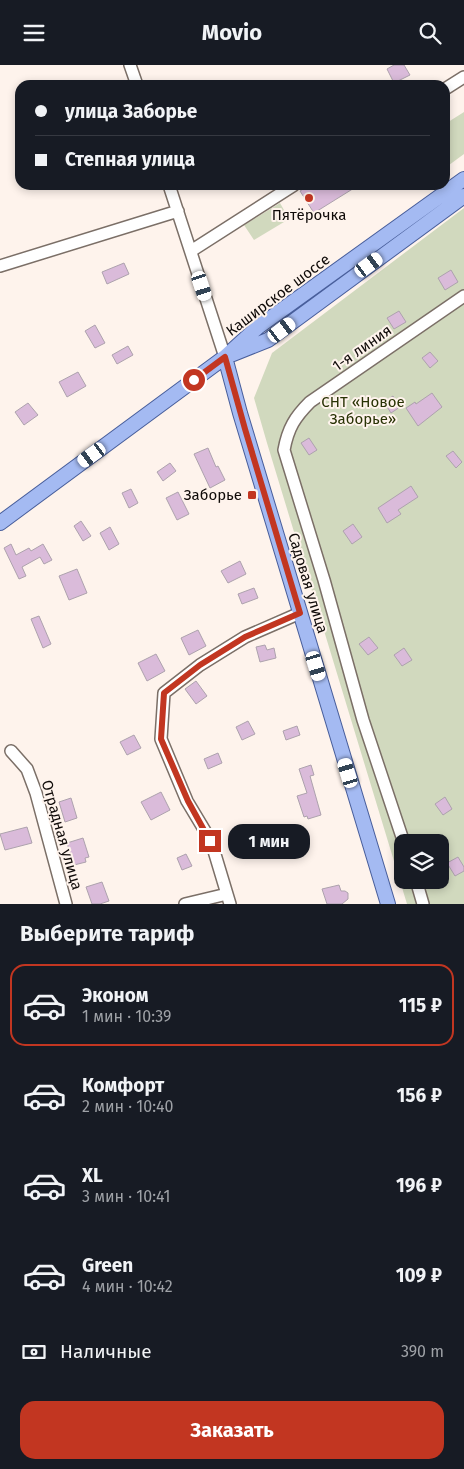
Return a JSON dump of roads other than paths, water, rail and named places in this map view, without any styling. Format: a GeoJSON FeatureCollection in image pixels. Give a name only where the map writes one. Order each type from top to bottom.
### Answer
{"type":"FeatureCollection","features":[{"type":"Feature","properties":{"kind":"main road","name":"Каширское шоссе"},"geometry":{"type":"LineString","coordinates":[[450,189],[464,179]]}},
{"type":"Feature","properties":{"kind":"main road","name":"Каширское шоссе"},"geometry":{"type":"LineString","coordinates":[[225,357],[258,327],[449,190]]}},
{"type":"Feature","properties":{"kind":"main road","name":"Каширское шоссе"},"geometry":{"type":"LineString","coordinates":[[225,357],[268,340],[464,196]]}},
{"type":"Feature","properties":{"kind":"main road"},"geometry":{"type":"LineString","coordinates":[[0,523],[225,357]]}},
{"type":"Feature","properties":{"kind":"main road","name":"Садовая улица"},"geometry":{"type":"LineString","coordinates":[[225,357],[240,413],[388,904]]}},
{"type":"Feature","properties":{"kind":"street"},"geometry":{"type":"LineString","coordinates":[[132,66],[136,80]]}},
{"type":"Feature","properties":{"kind":"street"},"geometry":{"type":"LineString","coordinates":[[450,86],[464,77]]}},
{"type":"Feature","properties":{"kind":"street"},"geometry":{"type":"LineString","coordinates":[[171,190],[225,357]]}},
{"type":"Feature","properties":{"kind":"street"},"geometry":{"type":"LineString","coordinates":[[191,251],[286,190]]}},
{"type":"Feature","properties":{"kind":"street"},"geometry":{"type":"LineString","coordinates":[[0,266],[178,211]]}},
{"type":"Feature","properties":{"kind":"street","name":"1-я линия"},"geometry":{"type":"LineString","coordinates":[[401,834],[363,720],[324,580],[284,450],[287,435],[296,417],[310,402],[464,296]]}},
{"type":"Feature","properties":{"kind":"street"},"geometry":{"type":"LineString","coordinates":[[185,904],[228,899],[210,841],[188,801],[161,739],[164,693],[200,665],[245,637],[300,613]]}},
{"type":"Feature","properties":{"kind":"street","name":"Отрадная улица"},"geometry":{"type":"LineString","coordinates":[[11,751],[26,769],[36,793],[66,904]]}},
{"type":"Feature","properties":{"kind":"street"},"geometry":{"type":"LineString","coordinates":[[419,889],[423,904]]}},
{"type":"Feature","properties":{"kind":"place","name":"Пятёрочка"},"geometry":{"type":"Point","coordinates":[309,198]}},
{"type":"Feature","properties":{"kind":"place","name":"Заборье"},"geometry":{"type":"Point","coordinates":[252,495]}},
{"type":"Feature","properties":{"kind":"park label","name":"СНТ «Новое Заборье»"},"geometry":{"type":"Point","coordinates":[363,410]}}]}
